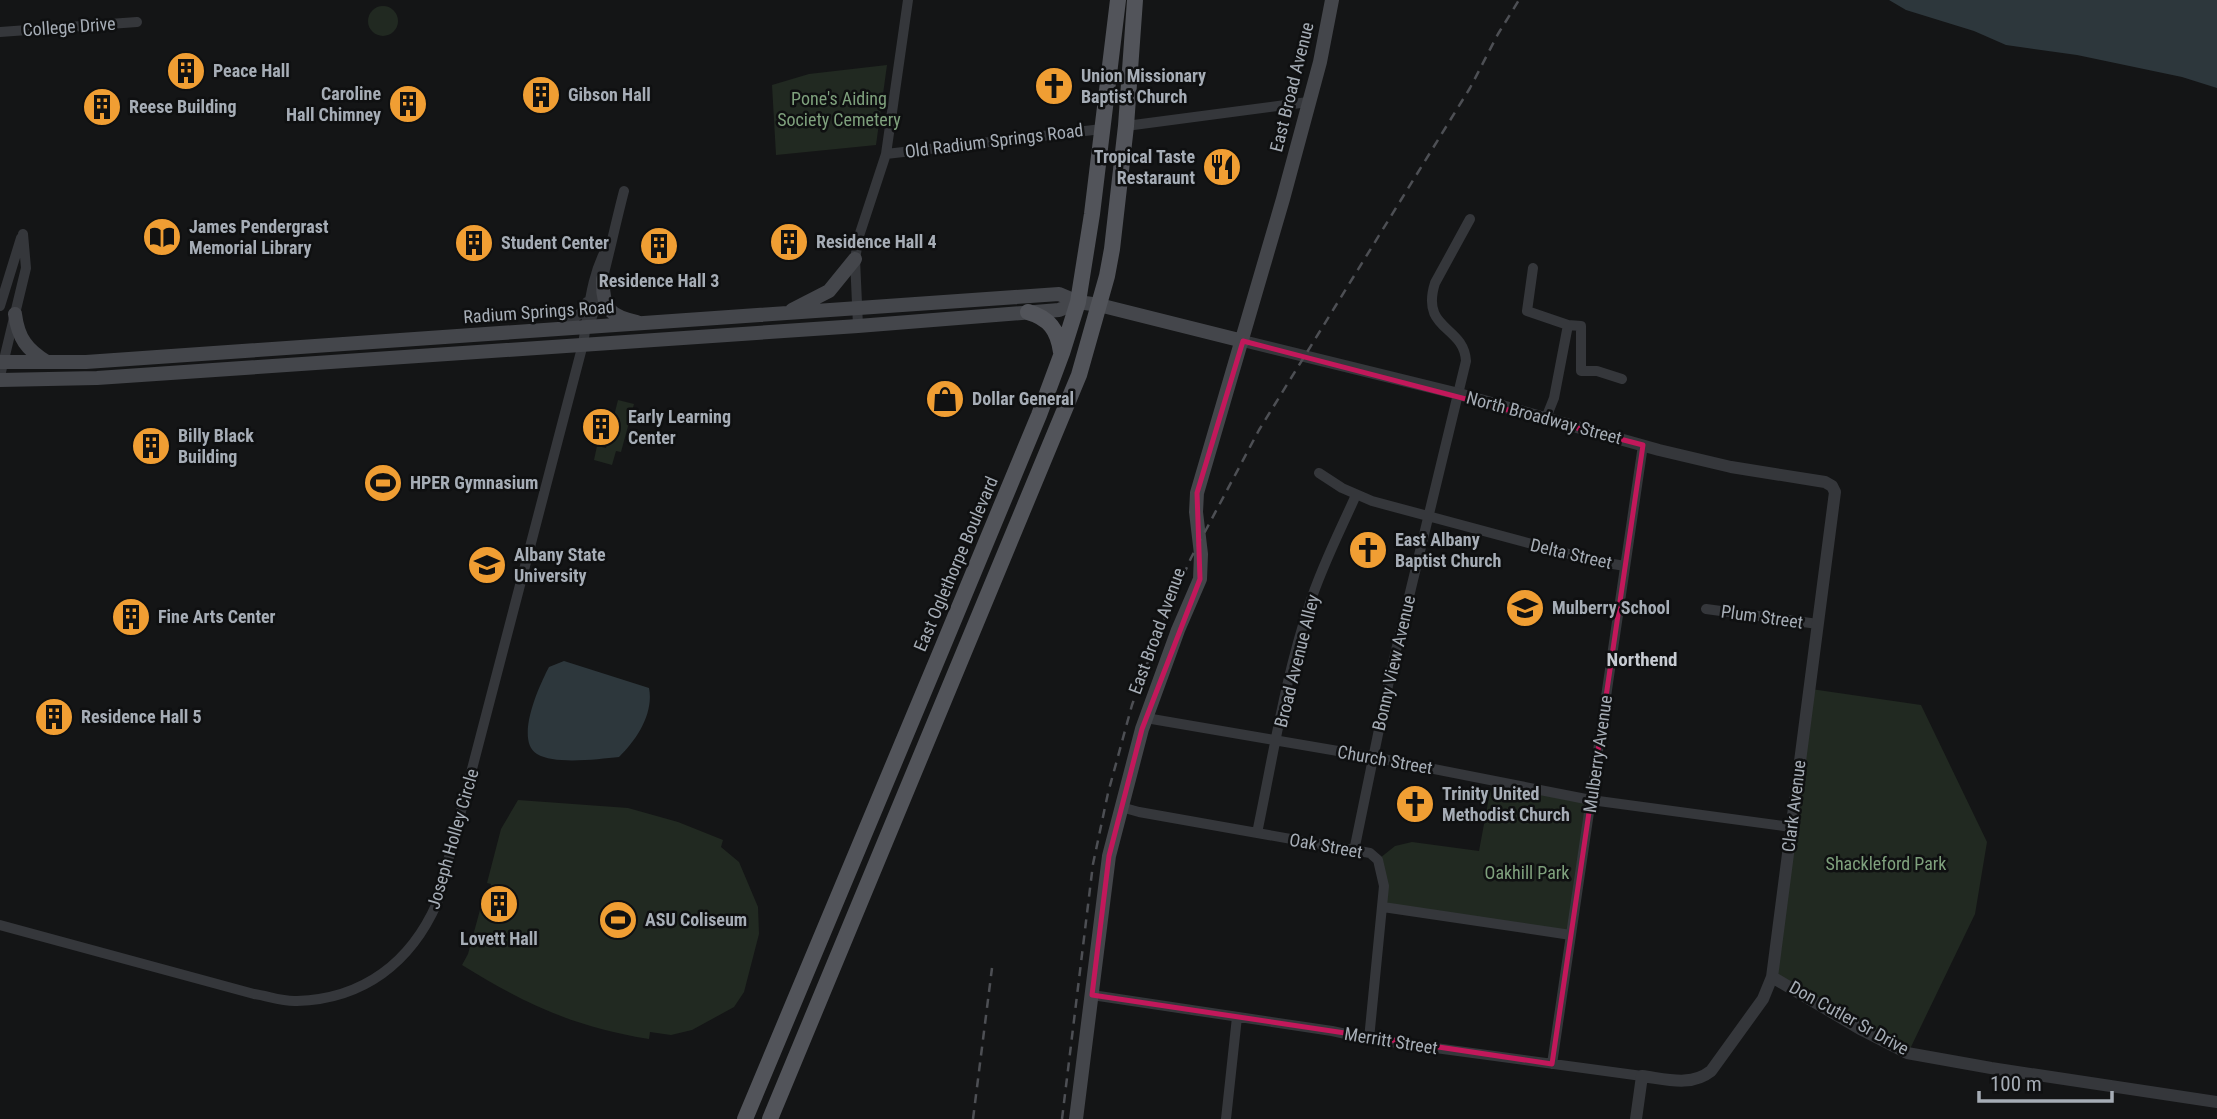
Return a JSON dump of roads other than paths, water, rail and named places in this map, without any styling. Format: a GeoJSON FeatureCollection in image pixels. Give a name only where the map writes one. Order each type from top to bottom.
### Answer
{"type":"FeatureCollection","features":[{"type":"Feature","properties":{"kind":"main road"},"geometry":{"type":"LineString","coordinates":[[770,1119],[1068,402],[1100,305],[1112,249],[1126,126],[1135,0]]}},
{"type":"Feature","properties":{"kind":"main road","name":"East Broad Avenue"},"geometry":{"type":"LineString","coordinates":[[1076,1119],[1109,856],[1146,718],[1200,579],[1197,493],[1320,62],[1332,0]]}},
{"type":"Feature","properties":{"kind":"main road"},"geometry":{"type":"LineString","coordinates":[[1117,6],[1116,112],[1126,126]]}},
{"type":"Feature","properties":{"kind":"main road","name":"East Oglethorpe Boulevard"},"geometry":{"type":"LineString","coordinates":[[745,1119],[1039,415],[1062,353],[1078,302],[1092,214],[1117,6]]}},
{"type":"Feature","properties":{"kind":"main road"},"geometry":{"type":"LineString","coordinates":[[788,313],[828,291],[855,259]]}},
{"type":"Feature","properties":{"kind":"main road"},"geometry":{"type":"LineString","coordinates":[[603,279],[602,299],[607,308],[615,315],[646,324]]}},
{"type":"Feature","properties":{"kind":"main road","name":"Radium Springs Road"},"geometry":{"type":"LineString","coordinates":[[1,370],[48,363],[587,329],[1059,294],[1078,302],[1100,305],[1242,341]]}},
{"type":"Feature","properties":{"kind":"main road","name":"Radium Springs Road"},"geometry":{"type":"LineString","coordinates":[[1,370],[97,378],[858,326],[1059,310],[1078,302]]}},
{"type":"Feature","properties":{"kind":"main road"},"geometry":{"type":"LineString","coordinates":[[1028,312],[1040,316],[1053,326],[1058,334],[1062,353]]}},
{"type":"Feature","properties":{"kind":"main road"},"geometry":{"type":"LineString","coordinates":[[15,314],[22,341],[27,349],[48,363]]}},
{"type":"Feature","properties":{"kind":"street"},"geometry":{"type":"LineString","coordinates":[[858,326],[855,259],[859,236],[886,154],[908,0]]}},
{"type":"Feature","properties":{"kind":"street","name":"College Drive"},"geometry":{"type":"LineString","coordinates":[[0,32],[138,22]]}},
{"type":"Feature","properties":{"kind":"street"},"geometry":{"type":"LineString","coordinates":[[1126,126],[1308,102]]}},
{"type":"Feature","properties":{"kind":"street","name":"Old Radium Springs Road"},"geometry":{"type":"LineString","coordinates":[[886,154],[1102,129]]}},
{"type":"Feature","properties":{"kind":"street"},"geometry":{"type":"LineString","coordinates":[[587,329],[603,279],[624,191]]}},
{"type":"Feature","properties":{"kind":"street","name":"Bonny View Avenue"},"geometry":{"type":"LineString","coordinates":[[1354,850],[1427,517],[1466,361],[1463,345],[1433,314],[1432,294],[1435,283],[1470,219]]}},
{"type":"Feature","properties":{"kind":"street"},"geometry":{"type":"LineString","coordinates":[[0,306],[23,234],[26,268],[1,370]]}},
{"type":"Feature","properties":{"kind":"street"},"geometry":{"type":"LineString","coordinates":[[557,331],[583,311],[598,264],[610,242]]}},
{"type":"Feature","properties":{"kind":"street"},"geometry":{"type":"LineString","coordinates":[[1533,268],[1527,311],[1569,325],[1581,326],[1581,371],[1622,379]]}},
{"type":"Feature","properties":{"kind":"street"},"geometry":{"type":"LineString","coordinates":[[587,329],[590,295]]}},
{"type":"Feature","properties":{"kind":"street"},"geometry":{"type":"LineString","coordinates":[[1546,418],[1554,398],[1569,325]]}},
{"type":"Feature","properties":{"kind":"street","name":"Joseph Holley Circle"},"geometry":{"type":"LineString","coordinates":[[0,925],[254,994],[296,1002],[350,991],[380,977],[408,953],[426,928],[437,903],[587,329]]}},
{"type":"Feature","properties":{"kind":"street","name":"North Broadway Street"},"geometry":{"type":"LineString","coordinates":[[1242,341],[1458,394],[1731,467],[1825,482],[1832,486],[1834,499]]}},
{"type":"Feature","properties":{"kind":"street","name":"Mulberry Avenue"},"geometry":{"type":"LineString","coordinates":[[1552,1064],[1643,445]]}},
{"type":"Feature","properties":{"kind":"street","name":"Delta Street"},"geometry":{"type":"LineString","coordinates":[[1319,473],[1356,495],[1427,517],[1595,561],[1625,566]]}},
{"type":"Feature","properties":{"kind":"street","name":"Broad Avenue Alley"},"geometry":{"type":"LineString","coordinates":[[1257,833],[1294,656],[1309,604],[1356,495]]}},
{"type":"Feature","properties":{"kind":"street","name":"Clark Avenue"},"geometry":{"type":"LineString","coordinates":[[1690,1081],[1702,1078],[1711,1071],[1763,999],[1772,977],[1834,499]]}},
{"type":"Feature","properties":{"kind":"street","name":"Plum Street"},"geometry":{"type":"LineString","coordinates":[[1706,609],[1818,624]]}},
{"type":"Feature","properties":{"kind":"street","name":"Church Street"},"geometry":{"type":"LineString","coordinates":[[1146,718],[1373,757],[1591,800],[1791,827]]}},
{"type":"Feature","properties":{"kind":"street","name":"Oak Street"},"geometry":{"type":"LineString","coordinates":[[1121,807],[1370,853],[1378,860],[1384,886],[1383,907]]}},
{"type":"Feature","properties":{"kind":"street"},"geometry":{"type":"LineString","coordinates":[[1369,1039],[1383,907],[1571,935]]}},
{"type":"Feature","properties":{"kind":"street","name":"Don Cutler Sr Drive"},"geometry":{"type":"LineString","coordinates":[[1772,977],[1907,1053],[2217,1102]]}},
{"type":"Feature","properties":{"kind":"street","name":"Merritt Street"},"geometry":{"type":"LineString","coordinates":[[1091,995],[1369,1039],[1690,1081]]}},
{"type":"Feature","properties":{"kind":"street"},"geometry":{"type":"LineString","coordinates":[[1226,1119],[1237,1017]]}},
{"type":"Feature","properties":{"kind":"street"},"geometry":{"type":"LineString","coordinates":[[1636,1119],[1642,1076]]}},
{"type":"Feature","properties":{"kind":"railway"},"geometry":{"type":"LineString","coordinates":[[1062,1119],[1093,864],[1108,793],[1132,705],[1161,626],[1191,558],[1259,430],[1470,88],[1519,0]]}},
{"type":"Feature","properties":{"kind":"railway"},"geometry":{"type":"LineString","coordinates":[[973,1119],[992,968]]}},
{"type":"Feature","properties":{"kind":"place","name":"Peace Hall"},"geometry":{"type":"Point","coordinates":[186,71]}},
{"type":"Feature","properties":{"kind":"place","name":"Union Missionary Baptist Church"},"geometry":{"type":"Point","coordinates":[1054,86]}},
{"type":"Feature","properties":{"kind":"place","name":"Gibson Hall"},"geometry":{"type":"Point","coordinates":[541,95]}},
{"type":"Feature","properties":{"kind":"place","name":"Caroline Hall Chimney"},"geometry":{"type":"Point","coordinates":[408,104]}},
{"type":"Feature","properties":{"kind":"place","name":"Reese Building"},"geometry":{"type":"Point","coordinates":[102,107]}},
{"type":"Feature","properties":{"kind":"place","name":"Tropical Taste Restaraunt"},"geometry":{"type":"Point","coordinates":[1222,167]}},
{"type":"Feature","properties":{"kind":"place","name":"James Pendergrast Memorial Library"},"geometry":{"type":"Point","coordinates":[162,237]}},
{"type":"Feature","properties":{"kind":"place","name":"Residence Hall 4"},"geometry":{"type":"Point","coordinates":[789,242]}},
{"type":"Feature","properties":{"kind":"place","name":"Student Center"},"geometry":{"type":"Point","coordinates":[474,243]}},
{"type":"Feature","properties":{"kind":"place","name":"Residence Hall 3"},"geometry":{"type":"Point","coordinates":[659,246]}},
{"type":"Feature","properties":{"kind":"place","name":"Dollar General"},"geometry":{"type":"Point","coordinates":[945,399]}},
{"type":"Feature","properties":{"kind":"place","name":"Early Learning Center"},"geometry":{"type":"Point","coordinates":[601,427]}},
{"type":"Feature","properties":{"kind":"place","name":"Billy Black Building"},"geometry":{"type":"Point","coordinates":[151,446]}},
{"type":"Feature","properties":{"kind":"place","name":"HPER Gymnasium"},"geometry":{"type":"Point","coordinates":[383,483]}},
{"type":"Feature","properties":{"kind":"place","name":"East Albany Baptist Church"},"geometry":{"type":"Point","coordinates":[1368,550]}},
{"type":"Feature","properties":{"kind":"place","name":"Albany State University"},"geometry":{"type":"Point","coordinates":[487,565]}},
{"type":"Feature","properties":{"kind":"place","name":"Mulberry School"},"geometry":{"type":"Point","coordinates":[1525,608]}},
{"type":"Feature","properties":{"kind":"place","name":"Fine Arts Center"},"geometry":{"type":"Point","coordinates":[131,617]}},
{"type":"Feature","properties":{"kind":"place","name":"Residence Hall 5"},"geometry":{"type":"Point","coordinates":[54,717]}},
{"type":"Feature","properties":{"kind":"place","name":"Trinity United Methodist Church"},"geometry":{"type":"Point","coordinates":[1415,804]}},
{"type":"Feature","properties":{"kind":"place","name":"Lovett Hall"},"geometry":{"type":"Point","coordinates":[499,904]}},
{"type":"Feature","properties":{"kind":"place","name":"ASU Coliseum"},"geometry":{"type":"Point","coordinates":[618,920]}},
{"type":"Feature","properties":{"kind":"district","name":"Northend"},"geometry":{"type":"Point","coordinates":[1642,659]}},
{"type":"Feature","properties":{"kind":"park label","name":"Pone's Aiding Society Cemetery"},"geometry":{"type":"Point","coordinates":[839,109]}},
{"type":"Feature","properties":{"kind":"park label","name":"Shackleford Park"},"geometry":{"type":"Point","coordinates":[1886,864]}},
{"type":"Feature","properties":{"kind":"park label","name":"Oakhill Park"},"geometry":{"type":"Point","coordinates":[1527,873]}}]}
